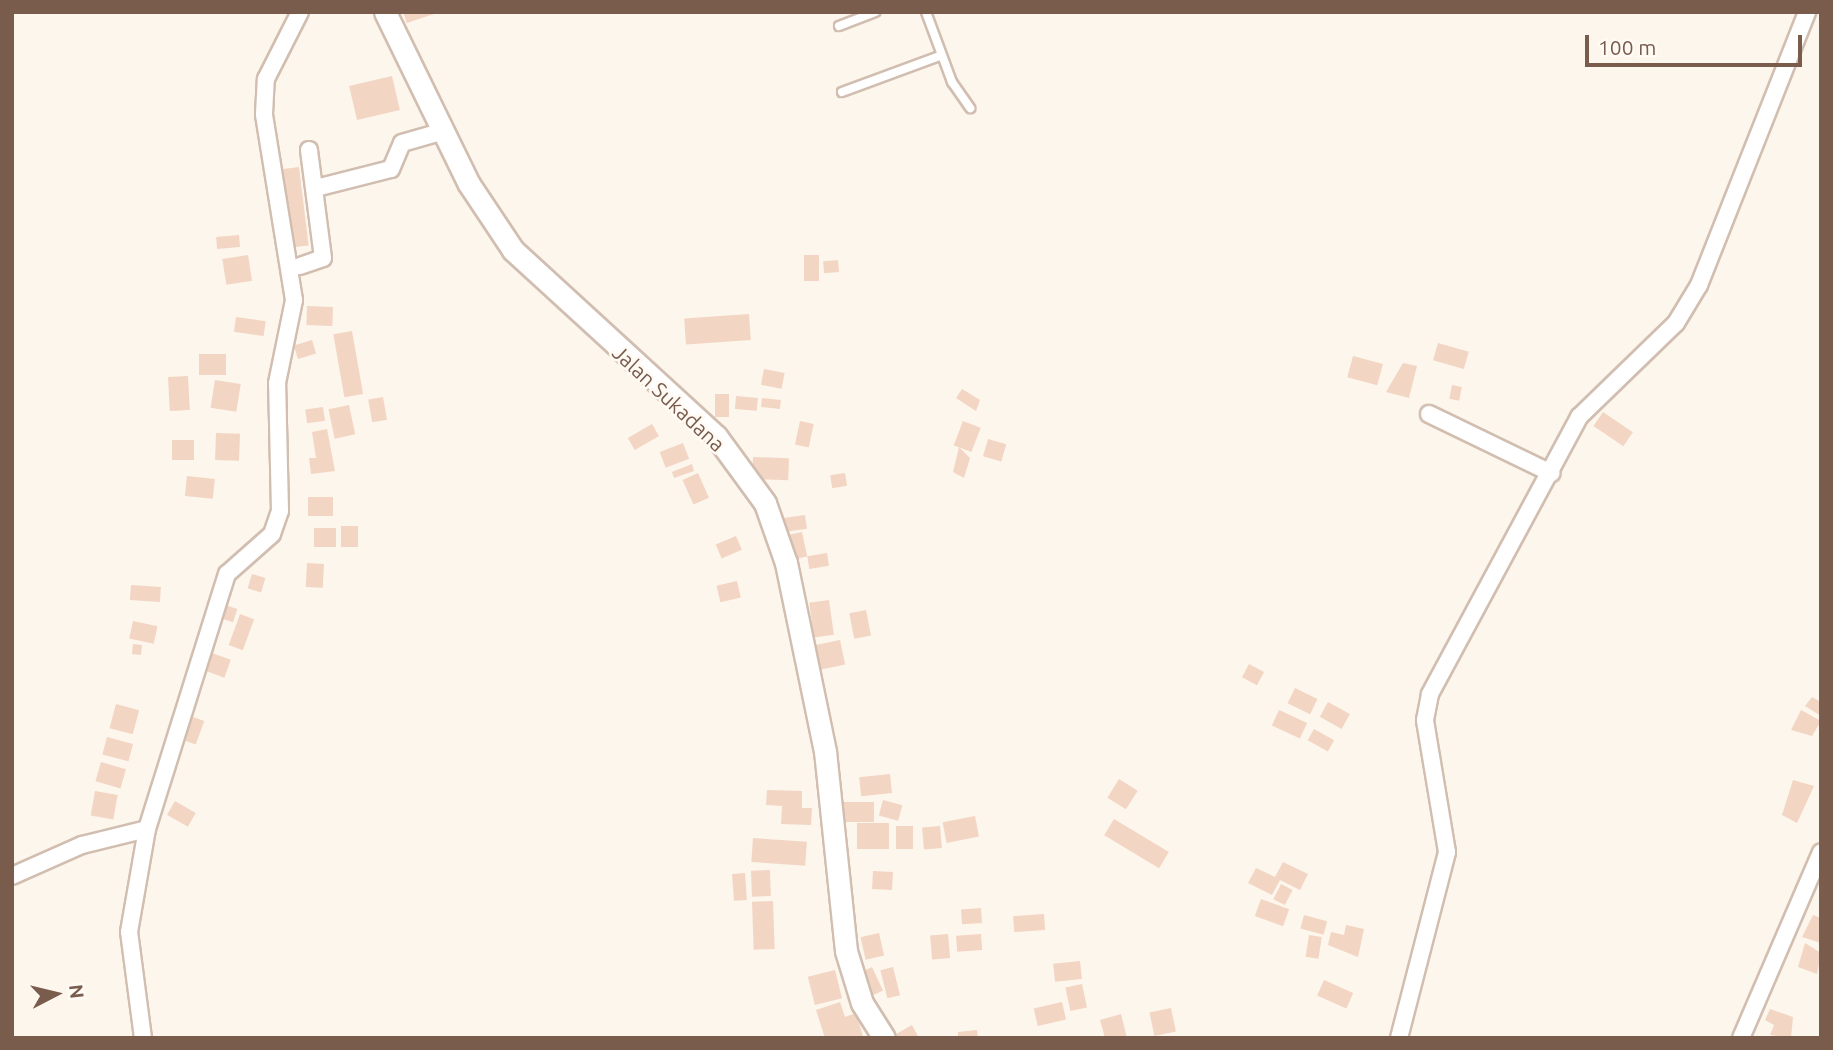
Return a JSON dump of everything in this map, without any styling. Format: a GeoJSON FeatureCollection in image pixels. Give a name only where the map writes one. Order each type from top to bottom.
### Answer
{"type":"FeatureCollection","features":[{"type":"Feature","properties":{"kind":"main road","name":"Jalan Sukadana"},"geometry":{"type":"LineString","coordinates":[[386,12],[440,132],[513,250],[716,436],[765,503],[786,563],[825,751],[846,951],[862,1003],[884,1038]]}},
{"type":"Feature","properties":{"kind":"street"},"geometry":{"type":"LineString","coordinates":[[143,1038],[129,932],[147,829],[227,574],[272,534],[280,511],[278,383],[294,300],[264,114],[266,79],[300,12]]}},
{"type":"Feature","properties":{"kind":"street"},"geometry":{"type":"LineString","coordinates":[[1399,1038],[1447,852],[1426,705],[1579,417],[1676,323],[1699,285],[1807,12]]}},
{"type":"Feature","properties":{"kind":"street"},"geometry":{"type":"LineString","coordinates":[[316,188],[391,169],[402,143],[440,132]]}},
{"type":"Feature","properties":{"kind":"street"},"geometry":{"type":"LineString","coordinates":[[300,266],[323,258],[309,150]]}},
{"type":"Feature","properties":{"kind":"street"},"geometry":{"type":"LineString","coordinates":[[1429,414],[1551,473]]}},
{"type":"Feature","properties":{"kind":"street"},"geometry":{"type":"LineString","coordinates":[[12,876],[82,845],[147,829]]}},
{"type":"Feature","properties":{"kind":"street"},"geometry":{"type":"LineString","coordinates":[[1741,1038],[1821,852]]}},
{"type":"Feature","properties":{"kind":"lane"},"geometry":{"type":"LineString","coordinates":[[839,26],[875,12]]}},
{"type":"Feature","properties":{"kind":"lane"},"geometry":{"type":"LineString","coordinates":[[926,12],[940,56],[970,108]]}},
{"type":"Feature","properties":{"kind":"lane"},"geometry":{"type":"LineString","coordinates":[[842,92],[940,56]]}},
{"type":"Feature","properties":{"kind":"building"},"geometry":{"type":"Polygon","coordinates":[[[403,12],[437,12],[437,13],[407,23],[403,12]]]}},
{"type":"Feature","properties":{"kind":"building"},"geometry":{"type":"Polygon","coordinates":[[[392,76],[400,110],[357,120],[349,86],[392,76]]]}},
{"type":"Feature","properties":{"kind":"building"},"geometry":{"type":"Polygon","coordinates":[[[299,167],[309,245],[293,247],[283,169],[299,167]]]}},
{"type":"Feature","properties":{"kind":"building"},"geometry":{"type":"Polygon","coordinates":[[[239,235],[240,247],[217,249],[216,237],[239,235]]]}},
{"type":"Feature","properties":{"kind":"building"},"geometry":{"type":"Polygon","coordinates":[[[248,255],[252,281],[226,285],[222,259],[248,255]]]}},
{"type":"Feature","properties":{"kind":"building"},"geometry":{"type":"Polygon","coordinates":[[[804,255],[819,255],[819,281],[804,281],[804,255]]]}},
{"type":"Feature","properties":{"kind":"building"},"geometry":{"type":"Polygon","coordinates":[[[838,260],[839,272],[824,273],[823,261],[838,260]]]}},
{"type":"Feature","properties":{"kind":"building"},"geometry":{"type":"Polygon","coordinates":[[[307,306],[333,307],[332,326],[306,325],[307,306]]]}},
{"type":"Feature","properties":{"kind":"building"},"geometry":{"type":"Polygon","coordinates":[[[749,314],[751,340],[686,344],[684,319],[749,314]]]}},
{"type":"Feature","properties":{"kind":"building"},"geometry":{"type":"Polygon","coordinates":[[[236,317],[266,321],[264,336],[234,332],[236,317]]]}},
{"type":"Feature","properties":{"kind":"building"},"geometry":{"type":"Polygon","coordinates":[[[352,331],[363,394],[344,397],[333,334],[352,331]]]}},
{"type":"Feature","properties":{"kind":"building"},"geometry":{"type":"Polygon","coordinates":[[[312,340],[316,353],[298,359],[294,346],[312,340]]]}},
{"type":"Feature","properties":{"kind":"building"},"geometry":{"type":"Polygon","coordinates":[[[1438,343],[1469,352],[1464,369],[1433,360],[1438,343]]]}},
{"type":"Feature","properties":{"kind":"building"},"geometry":{"type":"Polygon","coordinates":[[[199,354],[226,354],[226,375],[199,375],[199,354]]]}},
{"type":"Feature","properties":{"kind":"building"},"geometry":{"type":"Polygon","coordinates":[[[1353,356],[1383,364],[1377,385],[1347,377],[1353,356]]]}},
{"type":"Feature","properties":{"kind":"building"},"geometry":{"type":"Polygon","coordinates":[[[1403,363],[1417,366],[1409,398],[1386,392],[1403,363]]]}},
{"type":"Feature","properties":{"kind":"building"},"geometry":{"type":"Polygon","coordinates":[[[764,369],[785,373],[782,389],[761,385],[764,369]]]}},
{"type":"Feature","properties":{"kind":"building"},"geometry":{"type":"Polygon","coordinates":[[[188,376],[190,410],[170,411],[168,377],[188,376]]]}},
{"type":"Feature","properties":{"kind":"building"},"geometry":{"type":"Polygon","coordinates":[[[215,380],[241,384],[236,412],[211,408],[215,380]]]}},
{"type":"Feature","properties":{"kind":"building"},"geometry":{"type":"Polygon","coordinates":[[[1452,385],[1462,387],[1459,401],[1449,399],[1452,385]]]}},
{"type":"Feature","properties":{"kind":"building"},"geometry":{"type":"Polygon","coordinates":[[[962,389],[980,400],[976,411],[956,398],[962,389]]]}},
{"type":"Feature","properties":{"kind":"building"},"geometry":{"type":"Polygon","coordinates":[[[715,394],[729,394],[729,417],[715,417],[715,394]]]}},
{"type":"Feature","properties":{"kind":"building"},"geometry":{"type":"Polygon","coordinates":[[[736,396],[758,398],[757,411],[735,409],[736,396]]]}},
{"type":"Feature","properties":{"kind":"building"},"geometry":{"type":"Polygon","coordinates":[[[383,397],[387,420],[372,422],[368,400],[383,397]]]}},
{"type":"Feature","properties":{"kind":"building"},"geometry":{"type":"Polygon","coordinates":[[[762,398],[781,400],[780,409],[761,407],[762,398]]]}},
{"type":"Feature","properties":{"kind":"building"},"geometry":{"type":"Polygon","coordinates":[[[349,405],[355,434],[335,439],[328,409],[349,405]]]}},
{"type":"Feature","properties":{"kind":"building"},"geometry":{"type":"Polygon","coordinates":[[[323,407],[325,421],[307,423],[305,410],[323,407]]]}},
{"type":"Feature","properties":{"kind":"building"},"geometry":{"type":"Polygon","coordinates":[[[1603,412],[1633,432],[1623,446],[1593,426],[1603,412]]]}},
{"type":"Feature","properties":{"kind":"building"},"geometry":{"type":"Polygon","coordinates":[[[800,421],[814,424],[809,447],[795,444],[800,421]]]}},
{"type":"Feature","properties":{"kind":"building"},"geometry":{"type":"Polygon","coordinates":[[[963,421],[981,428],[971,452],[954,445],[963,421]]]}},
{"type":"Feature","properties":{"kind":"building"},"geometry":{"type":"Polygon","coordinates":[[[652,424],[659,436],[635,450],[628,438],[652,424]]]}},
{"type":"Feature","properties":{"kind":"building"},"geometry":{"type":"Polygon","coordinates":[[[327,429],[335,471],[311,474],[309,458],[316,458],[312,432],[327,429]]]}},
{"type":"Feature","properties":{"kind":"building"},"geometry":{"type":"Polygon","coordinates":[[[216,433],[240,434],[239,461],[215,460],[216,433]]]}},
{"type":"Feature","properties":{"kind":"building"},"geometry":{"type":"Polygon","coordinates":[[[988,439],[1006,444],[1001,462],[983,456],[988,439]]]}},
{"type":"Feature","properties":{"kind":"building"},"geometry":{"type":"Polygon","coordinates":[[[172,440],[194,440],[194,460],[172,460],[172,440]]]}},
{"type":"Feature","properties":{"kind":"building"},"geometry":{"type":"Polygon","coordinates":[[[683,443],[689,459],[666,468],[660,452],[683,443]]]}},
{"type":"Feature","properties":{"kind":"building"},"geometry":{"type":"Polygon","coordinates":[[[959,447],[970,458],[964,478],[953,472],[959,447]]]}},
{"type":"Feature","properties":{"kind":"building"},"geometry":{"type":"Polygon","coordinates":[[[753,457],[789,458],[788,480],[752,479],[753,457]]]}},
{"type":"Feature","properties":{"kind":"building"},"geometry":{"type":"Polygon","coordinates":[[[692,464],[694,471],[674,478],[672,472],[692,464]]]}},
{"type":"Feature","properties":{"kind":"building"},"geometry":{"type":"Polygon","coordinates":[[[698,473],[709,498],[693,505],[682,480],[698,473]]]}},
{"type":"Feature","properties":{"kind":"building"},"geometry":{"type":"Polygon","coordinates":[[[845,473],[847,486],[832,488],[830,475],[845,473]]]}},
{"type":"Feature","properties":{"kind":"building"},"geometry":{"type":"Polygon","coordinates":[[[187,476],[215,479],[213,499],[185,496],[187,476]]]}},
{"type":"Feature","properties":{"kind":"building"},"geometry":{"type":"Polygon","coordinates":[[[308,497],[333,497],[333,516],[308,516],[308,497]]]}},
{"type":"Feature","properties":{"kind":"building"},"geometry":{"type":"Polygon","coordinates":[[[805,515],[807,529],[781,532],[779,519],[805,515]]]}},
{"type":"Feature","properties":{"kind":"building"},"geometry":{"type":"Polygon","coordinates":[[[341,526],[358,526],[358,547],[341,547],[341,526]]]}},
{"type":"Feature","properties":{"kind":"building"},"geometry":{"type":"Polygon","coordinates":[[[314,528],[336,528],[336,547],[314,547],[314,528]]]}},
{"type":"Feature","properties":{"kind":"building"},"geometry":{"type":"Polygon","coordinates":[[[802,532],[807,556],[792,560],[786,535],[802,532]]]}},
{"type":"Feature","properties":{"kind":"building"},"geometry":{"type":"Polygon","coordinates":[[[736,536],[742,550],[722,558],[716,545],[736,536]]]}},
{"type":"Feature","properties":{"kind":"building"},"geometry":{"type":"Polygon","coordinates":[[[827,553],[829,566],[809,569],[807,556],[827,553]]]}},
{"type":"Feature","properties":{"kind":"building"},"geometry":{"type":"Polygon","coordinates":[[[307,563],[324,564],[323,588],[306,587],[307,563]]]}},
{"type":"Feature","properties":{"kind":"building"},"geometry":{"type":"Polygon","coordinates":[[[252,574],[265,578],[261,592],[248,588],[252,574]]]}},
{"type":"Feature","properties":{"kind":"building"},"geometry":{"type":"Polygon","coordinates":[[[737,581],[741,598],[720,602],[717,586],[737,581]]]}},
{"type":"Feature","properties":{"kind":"building"},"geometry":{"type":"Polygon","coordinates":[[[131,585],[161,587],[160,602],[130,600],[131,585]]]}},
{"type":"Feature","properties":{"kind":"building"},"geometry":{"type":"Polygon","coordinates":[[[829,600],[834,635],[814,637],[809,603],[829,600]]]}},
{"type":"Feature","properties":{"kind":"building"},"geometry":{"type":"Polygon","coordinates":[[[225,605],[237,609],[233,622],[221,618],[225,605]]]}},
{"type":"Feature","properties":{"kind":"building"},"geometry":{"type":"Polygon","coordinates":[[[866,610],[871,636],[854,639],[849,613],[866,610]]]}},
{"type":"Feature","properties":{"kind":"building"},"geometry":{"type":"Polygon","coordinates":[[[240,614],[254,619],[243,650],[229,645],[240,614]]]}},
{"type":"Feature","properties":{"kind":"building"},"geometry":{"type":"Polygon","coordinates":[[[133,621],[157,626],[154,644],[129,639],[133,621]]]}},
{"type":"Feature","properties":{"kind":"building"},"geometry":{"type":"Polygon","coordinates":[[[840,640],[845,664],[819,670],[814,646],[840,640]]]}},
{"type":"Feature","properties":{"kind":"building"},"geometry":{"type":"Polygon","coordinates":[[[133,644],[142,645],[141,655],[132,654],[133,644]]]}},
{"type":"Feature","properties":{"kind":"building"},"geometry":{"type":"Polygon","coordinates":[[[212,653],[231,660],[224,678],[206,671],[212,653]]]}},
{"type":"Feature","properties":{"kind":"building"},"geometry":{"type":"Polygon","coordinates":[[[1249,664],[1264,672],[1257,685],[1242,677],[1249,664]]]}},
{"type":"Feature","properties":{"kind":"building"},"geometry":{"type":"Polygon","coordinates":[[[1295,688],[1317,699],[1310,714],[1288,703],[1295,688]]]}},
{"type":"Feature","properties":{"kind":"building"},"geometry":{"type":"Polygon","coordinates":[[[1812,697],[1821,702],[1821,716],[1805,706],[1812,697]]]}},
{"type":"Feature","properties":{"kind":"building"},"geometry":{"type":"Polygon","coordinates":[[[1328,702],[1350,714],[1342,729],[1320,717],[1328,702]]]}},
{"type":"Feature","properties":{"kind":"building"},"geometry":{"type":"Polygon","coordinates":[[[116,704],[139,710],[133,734],[110,728],[116,704]]]}},
{"type":"Feature","properties":{"kind":"building"},"geometry":{"type":"Polygon","coordinates":[[[1279,710],[1307,723],[1300,739],[1272,725],[1279,710]]]}},
{"type":"Feature","properties":{"kind":"building"},"geometry":{"type":"Polygon","coordinates":[[[1801,710],[1821,721],[1812,736],[1791,730],[1801,710]]]}},
{"type":"Feature","properties":{"kind":"building"},"geometry":{"type":"Polygon","coordinates":[[[193,717],[204,721],[196,745],[184,740],[193,717]]]}},
{"type":"Feature","properties":{"kind":"building"},"geometry":{"type":"Polygon","coordinates":[[[1314,729],[1334,740],[1328,752],[1308,740],[1314,729]]]}},
{"type":"Feature","properties":{"kind":"building"},"geometry":{"type":"Polygon","coordinates":[[[107,737],[133,744],[128,761],[102,754],[107,737]]]}},
{"type":"Feature","properties":{"kind":"building"},"geometry":{"type":"Polygon","coordinates":[[[101,762],[126,769],[120,788],[95,781],[101,762]]]}},
{"type":"Feature","properties":{"kind":"building"},"geometry":{"type":"Polygon","coordinates":[[[890,774],[892,793],[861,796],[859,777],[890,774]]]}},
{"type":"Feature","properties":{"kind":"building"},"geometry":{"type":"Polygon","coordinates":[[[1119,779],[1138,791],[1126,809],[1107,798],[1119,779]]]}},
{"type":"Feature","properties":{"kind":"building"},"geometry":{"type":"Polygon","coordinates":[[[1793,780],[1814,786],[1797,823],[1782,815],[1793,780]]]}},
{"type":"Feature","properties":{"kind":"building"},"geometry":{"type":"Polygon","coordinates":[[[767,790],[802,791],[802,808],[812,808],[811,825],[781,824],[782,806],[766,805],[767,790]]]}},
{"type":"Feature","properties":{"kind":"building"},"geometry":{"type":"Polygon","coordinates":[[[95,791],[118,795],[113,820],[91,816],[95,791]]]}},
{"type":"Feature","properties":{"kind":"building"},"geometry":{"type":"Polygon","coordinates":[[[883,800],[902,805],[898,821],[879,815],[883,800]]]}},
{"type":"Feature","properties":{"kind":"building"},"geometry":{"type":"Polygon","coordinates":[[[175,801],[196,813],[188,827],[167,815],[175,801]]]}},
{"type":"Feature","properties":{"kind":"building"},"geometry":{"type":"Polygon","coordinates":[[[832,802],[874,802],[874,822],[832,822],[832,802]]]}},
{"type":"Feature","properties":{"kind":"building"},"geometry":{"type":"Polygon","coordinates":[[[975,816],[979,837],[947,843],[943,822],[975,816]]]}},
{"type":"Feature","properties":{"kind":"building"},"geometry":{"type":"Polygon","coordinates":[[[1114,819],[1169,852],[1159,868],[1104,835],[1114,819]]]}},
{"type":"Feature","properties":{"kind":"building"},"geometry":{"type":"Polygon","coordinates":[[[857,823],[889,823],[889,849],[857,849],[857,823]]]}},
{"type":"Feature","properties":{"kind":"building"},"geometry":{"type":"Polygon","coordinates":[[[896,826],[913,826],[913,849],[896,849],[896,826]]]}},
{"type":"Feature","properties":{"kind":"building"},"geometry":{"type":"Polygon","coordinates":[[[940,826],[942,848],[924,849],[922,828],[940,826]]]}},
{"type":"Feature","properties":{"kind":"building"},"geometry":{"type":"Polygon","coordinates":[[[753,838],[807,842],[805,866],[751,862],[753,838]]]}},
{"type":"Feature","properties":{"kind":"building"},"geometry":{"type":"Polygon","coordinates":[[[1283,862],[1308,874],[1300,890],[1280,880],[1272,895],[1248,883],[1256,868],[1275,877],[1283,862]]]}},
{"type":"Feature","properties":{"kind":"building"},"geometry":{"type":"Polygon","coordinates":[[[770,870],[771,896],[752,897],[751,871],[770,870]]]}},
{"type":"Feature","properties":{"kind":"building"},"geometry":{"type":"Polygon","coordinates":[[[873,871],[893,872],[892,890],[872,889],[873,871]]]}},
{"type":"Feature","properties":{"kind":"building"},"geometry":{"type":"Polygon","coordinates":[[[745,873],[747,900],[734,901],[732,874],[745,873]]]}},
{"type":"Feature","properties":{"kind":"building"},"geometry":{"type":"Polygon","coordinates":[[[1281,884],[1293,890],[1285,905],[1273,899],[1281,884]]]}},
{"type":"Feature","properties":{"kind":"building"},"geometry":{"type":"Polygon","coordinates":[[[1261,899],[1289,909],[1283,926],[1255,916],[1261,899]]]}},
{"type":"Feature","properties":{"kind":"building"},"geometry":{"type":"Polygon","coordinates":[[[773,901],[775,949],[754,950],[752,902],[773,901]]]}},
{"type":"Feature","properties":{"kind":"building"},"geometry":{"type":"Polygon","coordinates":[[[981,908],[982,923],[962,924],[961,909],[981,908]]]}},
{"type":"Feature","properties":{"kind":"building"},"geometry":{"type":"Polygon","coordinates":[[[1044,914],[1045,930],[1014,932],[1013,916],[1044,914]]]}},
{"type":"Feature","properties":{"kind":"building"},"geometry":{"type":"Polygon","coordinates":[[[1304,915],[1327,921],[1324,935],[1300,929],[1304,915]]]}},
{"type":"Feature","properties":{"kind":"building"},"geometry":{"type":"Polygon","coordinates":[[[1813,915],[1821,918],[1821,943],[1802,937],[1813,915]]]}},
{"type":"Feature","properties":{"kind":"building"},"geometry":{"type":"Polygon","coordinates":[[[1346,925],[1364,929],[1358,957],[1328,945],[1331,932],[1344,935],[1346,925]]]}},
{"type":"Feature","properties":{"kind":"building"},"geometry":{"type":"Polygon","coordinates":[[[879,933],[884,955],[866,960],[860,937],[879,933]]]}},
{"type":"Feature","properties":{"kind":"building"},"geometry":{"type":"Polygon","coordinates":[[[948,934],[950,958],[932,959],[930,936],[948,934]]]}},
{"type":"Feature","properties":{"kind":"building"},"geometry":{"type":"Polygon","coordinates":[[[981,934],[982,950],[957,952],[956,936],[981,934]]]}},
{"type":"Feature","properties":{"kind":"building"},"geometry":{"type":"Polygon","coordinates":[[[1309,935],[1322,937],[1318,959],[1306,957],[1309,935]]]}},
{"type":"Feature","properties":{"kind":"building"},"geometry":{"type":"Polygon","coordinates":[[[1805,943],[1821,953],[1817,974],[1798,967],[1805,943]]]}},
{"type":"Feature","properties":{"kind":"building"},"geometry":{"type":"Polygon","coordinates":[[[1080,961],[1082,979],[1055,982],[1053,964],[1080,961]]]}},
{"type":"Feature","properties":{"kind":"building"},"geometry":{"type":"Polygon","coordinates":[[[872,967],[883,991],[868,998],[857,974],[872,967]]]}},
{"type":"Feature","properties":{"kind":"building"},"geometry":{"type":"Polygon","coordinates":[[[893,967],[900,995],[887,998],[880,970],[893,967]]]}},
{"type":"Feature","properties":{"kind":"building"},"geometry":{"type":"Polygon","coordinates":[[[835,970],[842,998],[815,1005],[808,977],[835,970]]]}},
{"type":"Feature","properties":{"kind":"building"},"geometry":{"type":"Polygon","coordinates":[[[1324,980],[1353,993],[1346,1009],[1317,996],[1324,980]]]}},
{"type":"Feature","properties":{"kind":"building"},"geometry":{"type":"Polygon","coordinates":[[[1082,984],[1087,1007],[1070,1011],[1065,988],[1082,984]]]}},
{"type":"Feature","properties":{"kind":"building"},"geometry":{"type":"Polygon","coordinates":[[[840,1002],[845,1017],[856,1013],[863,1036],[825,1038],[816,1010],[840,1002]]]}},
{"type":"Feature","properties":{"kind":"building"},"geometry":{"type":"Polygon","coordinates":[[[1062,1002],[1066,1020],[1038,1026],[1034,1009],[1062,1002]]]}},
{"type":"Feature","properties":{"kind":"building"},"geometry":{"type":"Polygon","coordinates":[[[1171,1008],[1176,1031],[1154,1036],[1149,1013],[1171,1008]]]}},
{"type":"Feature","properties":{"kind":"building"},"geometry":{"type":"Polygon","coordinates":[[[1770,1009],[1793,1017],[1791,1038],[1770,1035],[1774,1025],[1765,1020],[1770,1009]]]}},
{"type":"Feature","properties":{"kind":"building"},"geometry":{"type":"Polygon","coordinates":[[[1121,1014],[1127,1038],[1105,1038],[1100,1020],[1121,1014]]]}},
{"type":"Feature","properties":{"kind":"building"},"geometry":{"type":"Polygon","coordinates":[[[912,1025],[919,1038],[898,1038],[896,1034],[912,1025]]]}},
{"type":"Feature","properties":{"kind":"building"},"geometry":{"type":"Polygon","coordinates":[[[977,1030],[978,1038],[958,1038],[958,1032],[977,1030]]]}}]}
